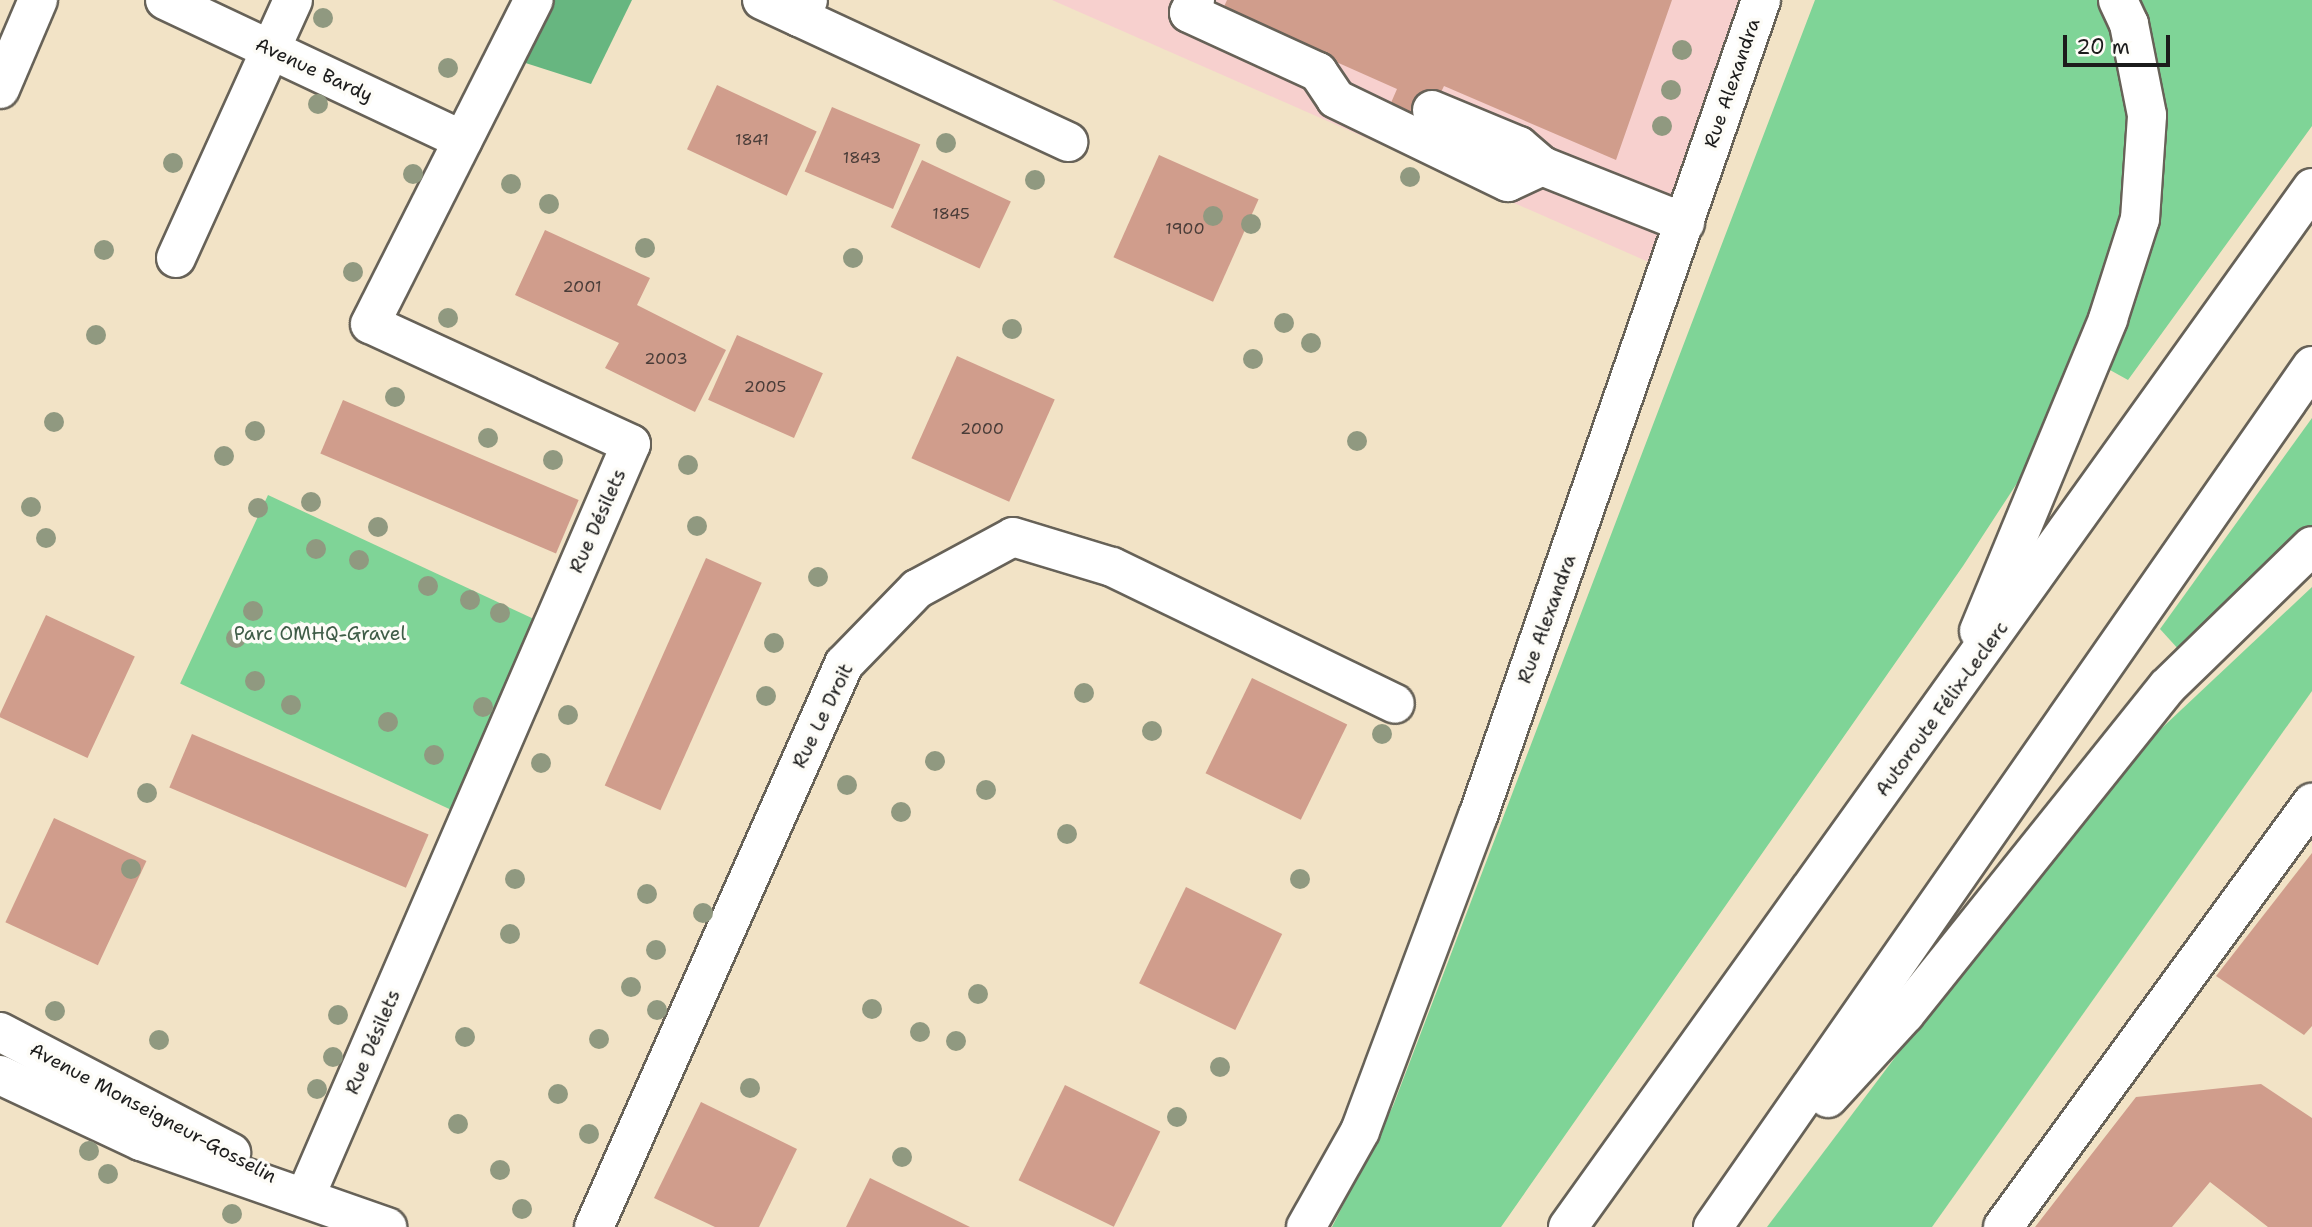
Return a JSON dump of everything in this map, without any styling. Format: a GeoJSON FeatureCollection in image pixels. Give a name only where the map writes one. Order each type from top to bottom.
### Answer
{"type":"FeatureCollection","features":[{"type":"Feature","properties":{"kind":"main road"},"geometry":{"type":"LineString","coordinates":[[0,89],[38,0]]}},
{"type":"Feature","properties":{"kind":"main road","name":"Avenue Bardy"},"geometry":{"type":"LineString","coordinates":[[165,0],[463,140]]}},
{"type":"Feature","properties":{"kind":"main road"},"geometry":{"type":"LineString","coordinates":[[176,258],[293,0]]}},
{"type":"Feature","properties":{"kind":"main road","name":"Rue Désilets"},"geometry":{"type":"LineString","coordinates":[[306,1195],[631,444],[370,324],[534,0]]}},
{"type":"Feature","properties":{"kind":"main road"},"geometry":{"type":"LineString","coordinates":[[762,0],[804,9],[1068,142]]}},
{"type":"Feature","properties":{"kind":"main road","name":"Rue Alexandra"},"geometry":{"type":"LineString","coordinates":[[1306,1227],[1360,1131],[1478,816],[1761,0]]}},
{"type":"Feature","properties":{"kind":"main road"},"geometry":{"type":"LineString","coordinates":[[1951,699],[2108,319],[2140,219],[2147,115],[2129,24],[2118,0]]}},
{"type":"Feature","properties":{"kind":"main road"},"geometry":{"type":"LineString","coordinates":[[1192,6],[1318,72],[1336,99],[1508,182],[1542,166]]}},
{"type":"Feature","properties":{"kind":"main road"},"geometry":{"type":"LineString","coordinates":[[1432,110],[1519,146],[1542,166],[1685,223]]}},
{"type":"Feature","properties":{"kind":"main road","name":"Autoroute Félix-Leclerc"},"geometry":{"type":"LineString","coordinates":[[1568,1227],[1951,699],[2312,188]]}},
{"type":"Feature","properties":{"kind":"main road"},"geometry":{"type":"LineString","coordinates":[[1720,1217],[2312,366]]}},
{"type":"Feature","properties":{"kind":"main road","name":"Rue Le Droit"},"geometry":{"type":"LineString","coordinates":[[594,1227],[844,664],[917,589],[1013,537],[1112,567],[1395,704]]}},
{"type":"Feature","properties":{"kind":"main road"},"geometry":{"type":"LineString","coordinates":[[1720,1217],[1905,1014],[2167,687],[2312,546]]}},
{"type":"Feature","properties":{"kind":"main road"},"geometry":{"type":"LineString","coordinates":[[2003,1227],[2312,803]]}},
{"type":"Feature","properties":{"kind":"main road","name":"Avenue Monseigneur-Gosselin"},"geometry":{"type":"LineString","coordinates":[[0,1032],[156,1110],[306,1195]]}},
{"type":"Feature","properties":{"kind":"main road","name":"Avenue Monseigneur-Gosselin"},"geometry":{"type":"LineString","coordinates":[[0,1074],[141,1141],[306,1195],[385,1227]]}},
{"type":"Feature","properties":{"kind":"shaded area"},"geometry":{"type":"Polygon","coordinates":[[[1052,0],[1761,0],[1669,271],[1052,0]]]}},
{"type":"Feature","properties":{"kind":"green space"},"geometry":{"type":"Polygon","coordinates":[[[534,0],[632,0],[591,84],[510,58],[534,0]]]}},
{"type":"Feature","properties":{"kind":"green space"},"geometry":{"type":"Polygon","coordinates":[[[1815,0],[2099,0],[2122,59],[2133,136],[2125,212],[2055,425],[1963,566],[1501,1227],[1332,1227],[1393,1106],[1815,0]]]}},
{"type":"Feature","properties":{"kind":"green space"},"geometry":{"type":"Polygon","coordinates":[[[2137,0],[2312,0],[2312,126],[2128,380],[2110,370],[2146,259],[2137,0]]]}},
{"type":"Feature","properties":{"kind":"green space"},"geometry":{"type":"Polygon","coordinates":[[[2312,418],[2312,526],[2180,651],[2160,629],[2312,418]]]}},
{"type":"Feature","properties":{"kind":"green space","name":"Parc OMHQ-Gravel"},"geometry":{"type":"Polygon","coordinates":[[[268,495],[552,627],[464,816],[180,684],[268,495]]]}},
{"type":"Feature","properties":{"kind":"green space"},"geometry":{"type":"Polygon","coordinates":[[[2312,587],[2312,691],[1932,1227],[1767,1227],[2004,913],[2131,757],[2312,587]]]}},
{"type":"Feature","properties":{"kind":"building"},"geometry":{"type":"Polygon","coordinates":[[[1227,0],[1672,0],[1616,160],[1444,86],[1423,129],[1387,112],[1397,89],[1222,11],[1227,0]]]}},
{"type":"Feature","properties":{"kind":"building"},"geometry":{"type":"Polygon","coordinates":[[[717,85],[817,131],[787,196],[687,149],[717,85]]]}},
{"type":"Feature","properties":{"kind":"building"},"geometry":{"type":"Polygon","coordinates":[[[832,107],[920,145],[893,209],[805,171],[832,107]]]}},
{"type":"Feature","properties":{"kind":"building"},"geometry":{"type":"Polygon","coordinates":[[[1159,155],[1259,199],[1213,302],[1113,257],[1159,155]]]}},
{"type":"Feature","properties":{"kind":"building"},"geometry":{"type":"Polygon","coordinates":[[[922,160],[1011,201],[980,268],[891,227],[922,160]]]}},
{"type":"Feature","properties":{"kind":"building"},"geometry":{"type":"Polygon","coordinates":[[[545,230],[650,278],[637,305],[726,350],[695,412],[605,368],[619,343],[515,295],[545,230]]]}},
{"type":"Feature","properties":{"kind":"building"},"geometry":{"type":"Polygon","coordinates":[[[737,335],[823,373],[794,438],[708,400],[737,335]]]}},
{"type":"Feature","properties":{"kind":"building"},"geometry":{"type":"Polygon","coordinates":[[[957,356],[1055,400],[1009,502],[911,458],[957,356]]]}},
{"type":"Feature","properties":{"kind":"building"},"geometry":{"type":"Polygon","coordinates":[[[343,400],[579,500],[556,553],[320,453],[343,400]]]}},
{"type":"Feature","properties":{"kind":"building"},"geometry":{"type":"Polygon","coordinates":[[[706,558],[762,583],[660,810],[605,785],[706,558]]]}},
{"type":"Feature","properties":{"kind":"building"},"geometry":{"type":"Polygon","coordinates":[[[46,615],[135,656],[87,758],[0,717],[46,615]]]}},
{"type":"Feature","properties":{"kind":"building"},"geometry":{"type":"Polygon","coordinates":[[[1252,678],[1347,724],[1301,820],[1206,773],[1252,678]]]}},
{"type":"Feature","properties":{"kind":"building"},"geometry":{"type":"Polygon","coordinates":[[[192,734],[429,834],[406,888],[169,787],[192,734]]]}},
{"type":"Feature","properties":{"kind":"building"},"geometry":{"type":"Polygon","coordinates":[[[54,818],[146,861],[98,965],[5,922],[54,818]]]}},
{"type":"Feature","properties":{"kind":"building"},"geometry":{"type":"Polygon","coordinates":[[[2312,853],[2312,1026],[2304,1035],[2216,976],[2312,853]]]}},
{"type":"Feature","properties":{"kind":"building"},"geometry":{"type":"Polygon","coordinates":[[[1186,887],[1282,934],[1235,1030],[1139,983],[1186,887]]]}},
{"type":"Feature","properties":{"kind":"building"},"geometry":{"type":"Polygon","coordinates":[[[2261,1084],[2312,1118],[2312,1227],[2268,1227],[2210,1182],[2172,1227],[2035,1227],[2136,1097],[2261,1084]]]}},
{"type":"Feature","properties":{"kind":"building"},"geometry":{"type":"Polygon","coordinates":[[[1065,1085],[1160,1131],[1114,1227],[1019,1180],[1065,1085]]]}},
{"type":"Feature","properties":{"kind":"building"},"geometry":{"type":"Polygon","coordinates":[[[701,1102],[797,1149],[759,1227],[715,1227],[654,1198],[701,1102]]]}},
{"type":"Feature","properties":{"kind":"building"},"geometry":{"type":"Polygon","coordinates":[[[870,1178],[970,1227],[846,1227],[870,1178]]]}}]}
